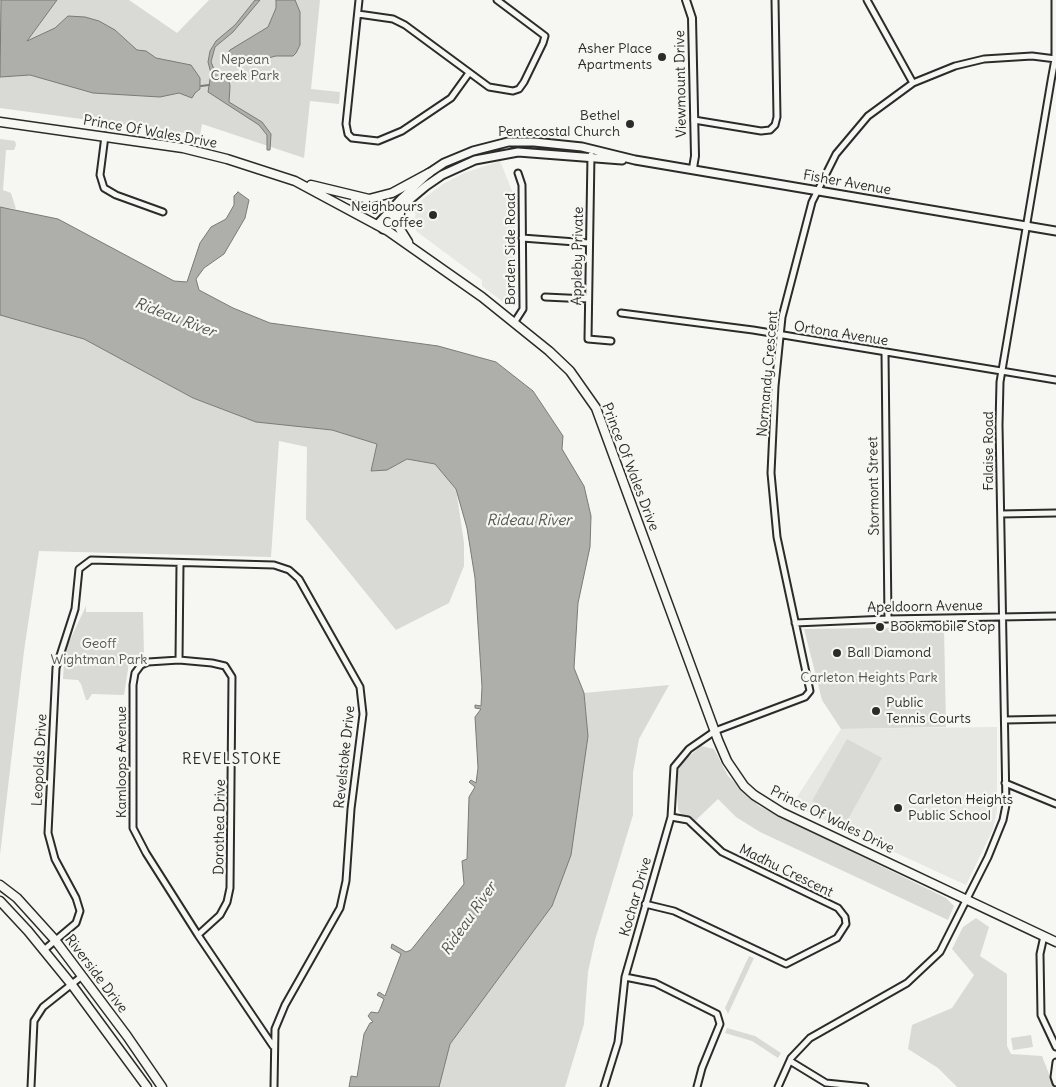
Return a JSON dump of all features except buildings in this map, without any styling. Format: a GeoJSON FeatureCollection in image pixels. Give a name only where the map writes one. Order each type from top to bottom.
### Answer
{"type":"FeatureCollection","features":[{"type":"Feature","properties":{"kind":"main road","name":"Prince Of Wales Drive"},"geometry":{"type":"LineString","coordinates":[[0,122],[105,135],[183,148],[227,159],[295,181],[380,227],[410,246],[549,350],[570,371],[596,408],[716,731],[735,774],[744,786],[768,805],[1056,942]]}},
{"type":"Feature","properties":{"kind":"main road","name":"Fisher Avenue"},"geometry":{"type":"LineString","coordinates":[[380,227],[429,173],[462,154],[508,142],[534,142],[592,150],[635,160],[693,168],[1056,231]]}},
{"type":"Feature","properties":{"kind":"main road"},"geometry":{"type":"LineString","coordinates":[[473,150],[476,160]]}},
{"type":"Feature","properties":{"kind":"main road","name":"Fisher Avenue"},"geometry":{"type":"LineString","coordinates":[[380,227],[442,175],[476,160],[518,152],[590,159],[635,160]]}},
{"type":"Feature","properties":{"kind":"main road"},"geometry":{"type":"LineString","coordinates":[[295,181],[369,199],[392,193],[429,173]]}},
{"type":"Feature","properties":{"kind":"main road"},"geometry":{"type":"LineString","coordinates":[[402,207],[398,226],[410,246]]}},
{"type":"Feature","properties":{"kind":"main road","name":"Riverside Drive"},"geometry":{"type":"LineString","coordinates":[[0,885],[17,898],[55,940],[159,1086]]}},
{"type":"Feature","properties":{"kind":"main road","name":"Riverside Drive"},"geometry":{"type":"LineString","coordinates":[[0,901],[44,950],[72,985],[110,1034],[147,1087]]}},
{"type":"Feature","properties":{"kind":"street"},"geometry":{"type":"LineString","coordinates":[[359,0],[346,124],[348,134],[352,138],[378,142],[402,131],[451,98],[469,73]]}},
{"type":"Feature","properties":{"kind":"street"},"geometry":{"type":"LineString","coordinates":[[358,14],[393,19],[489,87],[513,91],[519,89],[524,82],[544,44],[545,36],[497,0]]}},
{"type":"Feature","properties":{"kind":"street","name":"Viewmount Drive"},"geometry":{"type":"LineString","coordinates":[[686,0],[692,18],[693,168]]}},
{"type":"Feature","properties":{"kind":"street"},"geometry":{"type":"LineString","coordinates":[[694,120],[761,131],[770,130],[775,125],[777,117],[774,0]]}},
{"type":"Feature","properties":{"kind":"street"},"geometry":{"type":"LineString","coordinates":[[867,0],[913,83]]}},
{"type":"Feature","properties":{"kind":"street","name":"Falaise Road"},"geometry":{"type":"LineString","coordinates":[[968,899],[997,838],[1006,805],[999,425],[1003,370],[1055,59],[1055,0]]}},
{"type":"Feature","properties":{"kind":"street","name":"Normandy Crescent"},"geometry":{"type":"LineString","coordinates":[[716,731],[808,694],[809,687],[777,537],[772,472],[775,386],[782,317],[811,203],[817,191],[836,154],[868,116],[913,83],[955,66],[984,59],[1032,56],[1055,59]]}},
{"type":"Feature","properties":{"kind":"street"},"geometry":{"type":"LineString","coordinates":[[105,135],[100,175],[104,188],[116,195],[163,212]]}},
{"type":"Feature","properties":{"kind":"street","name":"Appleby Private"},"geometry":{"type":"LineString","coordinates":[[592,150],[590,159],[588,339],[611,341]]}},
{"type":"Feature","properties":{"kind":"street","name":"Borden Side Road"},"geometry":{"type":"LineString","coordinates":[[514,323],[522,309],[522,184],[518,173]]}},
{"type":"Feature","properties":{"kind":"street"},"geometry":{"type":"LineString","coordinates":[[522,238],[589,243]]}},
{"type":"Feature","properties":{"kind":"street"},"geometry":{"type":"LineString","coordinates":[[546,297],[588,300]]}},
{"type":"Feature","properties":{"kind":"street","name":"Ortona Avenue"},"geometry":{"type":"LineString","coordinates":[[621,313],[780,335],[1056,380]]}},
{"type":"Feature","properties":{"kind":"street","name":"Stormont Street"},"geometry":{"type":"LineString","coordinates":[[884,353],[888,619]]}},
{"type":"Feature","properties":{"kind":"street"},"geometry":{"type":"LineString","coordinates":[[1001,514],[1056,513]]}},
{"type":"Feature","properties":{"kind":"street","name":"Revelstoke Drive"},"geometry":{"type":"LineString","coordinates":[[92,560],[180,564],[274,565],[289,570],[303,587],[360,687],[363,701],[351,809],[346,881],[340,908],[280,1015],[275,1029],[273,1046],[274,1087]]}},
{"type":"Feature","properties":{"kind":"street","name":"Leopolds Drive"},"geometry":{"type":"LineString","coordinates":[[44,950],[76,923],[80,911],[76,898],[54,860],[48,833],[56,668],[75,609],[79,569],[92,560]]}},
{"type":"Feature","properties":{"kind":"street"},"geometry":{"type":"LineString","coordinates":[[179,660],[180,564]]}},
{"type":"Feature","properties":{"kind":"street","name":"Apeldoorn Avenue"},"geometry":{"type":"LineString","coordinates":[[795,623],[888,619],[1056,616]]}},
{"type":"Feature","properties":{"kind":"street","name":"Dorothea Drive"},"geometry":{"type":"LineString","coordinates":[[179,660],[225,666],[232,677],[230,888],[227,902],[220,915],[198,935]]}},
{"type":"Feature","properties":{"kind":"street","name":"Kamloops Avenue"},"geometry":{"type":"LineString","coordinates":[[179,660],[148,662],[142,665],[135,673],[133,828],[138,841],[198,935],[273,1046]]}},
{"type":"Feature","properties":{"kind":"street"},"geometry":{"type":"LineString","coordinates":[[1005,720],[1056,719]]}},
{"type":"Feature","properties":{"kind":"street","name":"Kochar Drive"},"geometry":{"type":"LineString","coordinates":[[604,1087],[618,1042],[625,977],[671,817],[674,767],[689,750],[716,731]]}},
{"type":"Feature","properties":{"kind":"street"},"geometry":{"type":"LineString","coordinates":[[1005,783],[1056,804]]}},
{"type":"Feature","properties":{"kind":"street","name":"Madhu Crescent"},"geometry":{"type":"LineString","coordinates":[[645,904],[674,911],[786,964],[837,938],[846,924],[845,917],[838,908],[722,852],[688,820],[671,817]]}},
{"type":"Feature","properties":{"kind":"street"},"geometry":{"type":"LineString","coordinates":[[778,1087],[790,1061],[810,1038],[892,993],[927,966],[940,952],[968,899]]}},
{"type":"Feature","properties":{"kind":"street"},"geometry":{"type":"LineString","coordinates":[[1044,936],[1040,954],[1041,1015],[1056,1046]]}},
{"type":"Feature","properties":{"kind":"street"},"geometry":{"type":"LineString","coordinates":[[31,1087],[34,1021],[43,1007],[82,976]]}},
{"type":"Feature","properties":{"kind":"street"},"geometry":{"type":"LineString","coordinates":[[625,977],[655,982],[717,1014],[720,1024],[702,1068],[697,1087]]}},
{"type":"Feature","properties":{"kind":"street"},"geometry":{"type":"LineString","coordinates":[[790,1061],[826,1083],[865,1087]]}},
{"type":"Feature","properties":{"kind":"street"},"geometry":{"type":"LineString","coordinates":[[1056,1062],[1054,1077],[1056,1083]]}},
{"type":"Feature","properties":{"kind":"shaded area"},"geometry":{"type":"Polygon","coordinates":[[[500,161],[515,198],[514,301],[507,305],[482,286],[482,280],[416,231],[415,210],[423,199],[443,184],[464,173],[500,161]]]}},
{"type":"Feature","properties":{"kind":"shaded area","name":"Carleton Heights Public School"},"geometry":{"type":"Polygon","coordinates":[[[997,727],[997,811],[993,829],[966,885],[792,805],[841,729],[997,727]]]}},
{"type":"Feature","properties":{"kind":"green space","name":"Nepean Creek Park"},"geometry":{"type":"Polygon","coordinates":[[[0,0],[129,0],[177,33],[209,0],[320,0],[311,89],[340,92],[339,104],[310,101],[304,158],[202,124],[200,135],[0,108],[0,0]]]}},
{"type":"Feature","properties":{"kind":"green space"},"geometry":{"type":"Polygon","coordinates":[[[0,139],[15,141],[16,145],[14,150],[6,150],[3,190],[11,193],[16,209],[0,207],[0,139]]]}},
{"type":"Feature","properties":{"kind":"green space"},"geometry":{"type":"Polygon","coordinates":[[[0,315],[84,339],[193,398],[256,422],[332,430],[377,444],[371,470],[387,470],[407,459],[435,464],[456,489],[464,543],[464,566],[449,603],[396,630],[306,519],[307,447],[279,441],[271,557],[39,551],[24,651],[0,855],[0,315]]]}},
{"type":"Feature","properties":{"kind":"green space","name":"Geoff Wightman Park"},"geometry":{"type":"Polygon","coordinates":[[[86,606],[86,612],[143,612],[144,656],[134,658],[129,663],[124,695],[92,694],[86,700],[78,680],[63,679],[64,663],[62,657],[86,606]]]}},
{"type":"Feature","properties":{"kind":"green space","name":"Carleton Heights Park"},"geometry":{"type":"Polygon","coordinates":[[[944,627],[946,727],[841,729],[822,700],[804,629],[944,627]]]}},
{"type":"Feature","properties":{"kind":"green space"},"geometry":{"type":"Polygon","coordinates":[[[669,685],[639,739],[633,772],[633,815],[595,940],[588,972],[584,1024],[565,1087],[439,1087],[450,1044],[552,906],[588,736],[584,693],[669,685]]]}},
{"type":"Feature","properties":{"kind":"green space"},"geometry":{"type":"Polygon","coordinates":[[[847,739],[882,758],[847,821],[812,801],[847,739]]]}},
{"type":"Feature","properties":{"kind":"green space"},"geometry":{"type":"Polygon","coordinates":[[[701,746],[714,749],[728,776],[759,806],[946,898],[954,906],[948,920],[760,832],[736,817],[718,799],[695,821],[680,813],[678,809],[676,778],[678,771],[683,762],[701,746]]]}},
{"type":"Feature","properties":{"kind":"green space"},"geometry":{"type":"Polygon","coordinates":[[[976,918],[989,927],[980,956],[1007,974],[1007,1046],[1011,1054],[1042,1056],[1054,1087],[957,1087],[938,1068],[908,1049],[912,1025],[952,1008],[974,975],[952,949],[963,927],[976,918]]]}},
{"type":"Feature","properties":{"kind":"green space"},"geometry":{"type":"Polygon","coordinates":[[[749,956],[754,958],[728,1014],[725,1008],[749,956]]]}},
{"type":"Feature","properties":{"kind":"green space"},"geometry":{"type":"Polygon","coordinates":[[[727,1028],[755,1036],[781,1053],[778,1058],[752,1041],[725,1033],[727,1028]]]}},
{"type":"Feature","properties":{"kind":"green space"},"geometry":{"type":"Polygon","coordinates":[[[1031,1035],[1033,1047],[1013,1050],[1011,1038],[1031,1035]]]}},
{"type":"Feature","properties":{"kind":"water"},"geometry":{"type":"Polygon","coordinates":[[[1,0],[57,0],[27,41],[55,28],[68,16],[85,17],[99,21],[115,30],[137,50],[146,51],[156,58],[191,65],[200,78],[200,89],[192,98],[179,93],[160,97],[93,93],[30,75],[0,77],[1,0]]]}},
{"type":"Feature","properties":{"kind":"water"},"geometry":{"type":"Polygon","coordinates":[[[255,0],[260,0],[233,32],[215,47],[211,62],[214,69],[228,76],[230,86],[229,102],[262,122],[271,134],[270,150],[267,150],[267,135],[259,125],[208,92],[211,73],[208,62],[210,51],[216,41],[235,25],[255,0]]]}},
{"type":"Feature","properties":{"kind":"water"},"geometry":{"type":"Polygon","coordinates":[[[276,0],[295,0],[300,12],[300,45],[296,53],[293,56],[276,56],[236,66],[227,61],[227,54],[230,50],[268,27],[276,8],[276,0]]]}},
{"type":"Feature","properties":{"kind":"water","name":"Rideau River"},"geometry":{"type":"Polygon","coordinates":[[[238,192],[249,200],[245,218],[224,254],[204,268],[196,279],[199,290],[233,308],[270,323],[438,346],[496,362],[533,391],[563,436],[562,449],[584,486],[591,516],[590,547],[578,603],[574,668],[584,693],[588,736],[571,855],[552,906],[450,1044],[439,1087],[349,1087],[351,1076],[357,1077],[364,1034],[370,1023],[373,1022],[368,1016],[371,1012],[378,1013],[384,999],[377,995],[379,992],[385,996],[401,954],[391,948],[392,944],[406,952],[411,950],[464,884],[462,861],[467,859],[469,797],[475,787],[469,782],[471,780],[476,783],[478,768],[475,717],[481,709],[475,708],[475,705],[481,706],[482,687],[475,578],[467,528],[456,489],[435,464],[407,459],[387,470],[371,471],[377,444],[332,430],[256,422],[193,398],[84,339],[0,315],[0,207],[58,219],[174,281],[187,282],[200,243],[211,227],[226,219],[234,205],[234,196],[238,192]]]}},
{"type":"Feature","properties":{"kind":"waterway"},"geometry":{"type":"LineString","coordinates":[[201,86],[209,85]]}},
{"type":"Feature","properties":{"kind":"place","name":"Asher Place Apartments"},"geometry":{"type":"Point","coordinates":[662,57]}},
{"type":"Feature","properties":{"kind":"place","name":"Bethel Pentecostal Church"},"geometry":{"type":"Point","coordinates":[630,124]}},
{"type":"Feature","properties":{"kind":"place","name":"Neighbours Coffee"},"geometry":{"type":"Point","coordinates":[433,215]}},
{"type":"Feature","properties":{"kind":"place","name":"Bookmobile Stop"},"geometry":{"type":"Point","coordinates":[880,627]}},
{"type":"Feature","properties":{"kind":"place","name":"Ball Diamond"},"geometry":{"type":"Point","coordinates":[837,653]}},
{"type":"Feature","properties":{"kind":"place","name":"Public Tennis Courts"},"geometry":{"type":"Point","coordinates":[876,711]}},
{"type":"Feature","properties":{"kind":"place","name":"Carleton Heights Public School"},"geometry":{"type":"Point","coordinates":[898,808]}},
{"type":"Feature","properties":{"kind":"district","name":"REVELSTOKE"},"geometry":{"type":"Point","coordinates":[232,760]}}]}
